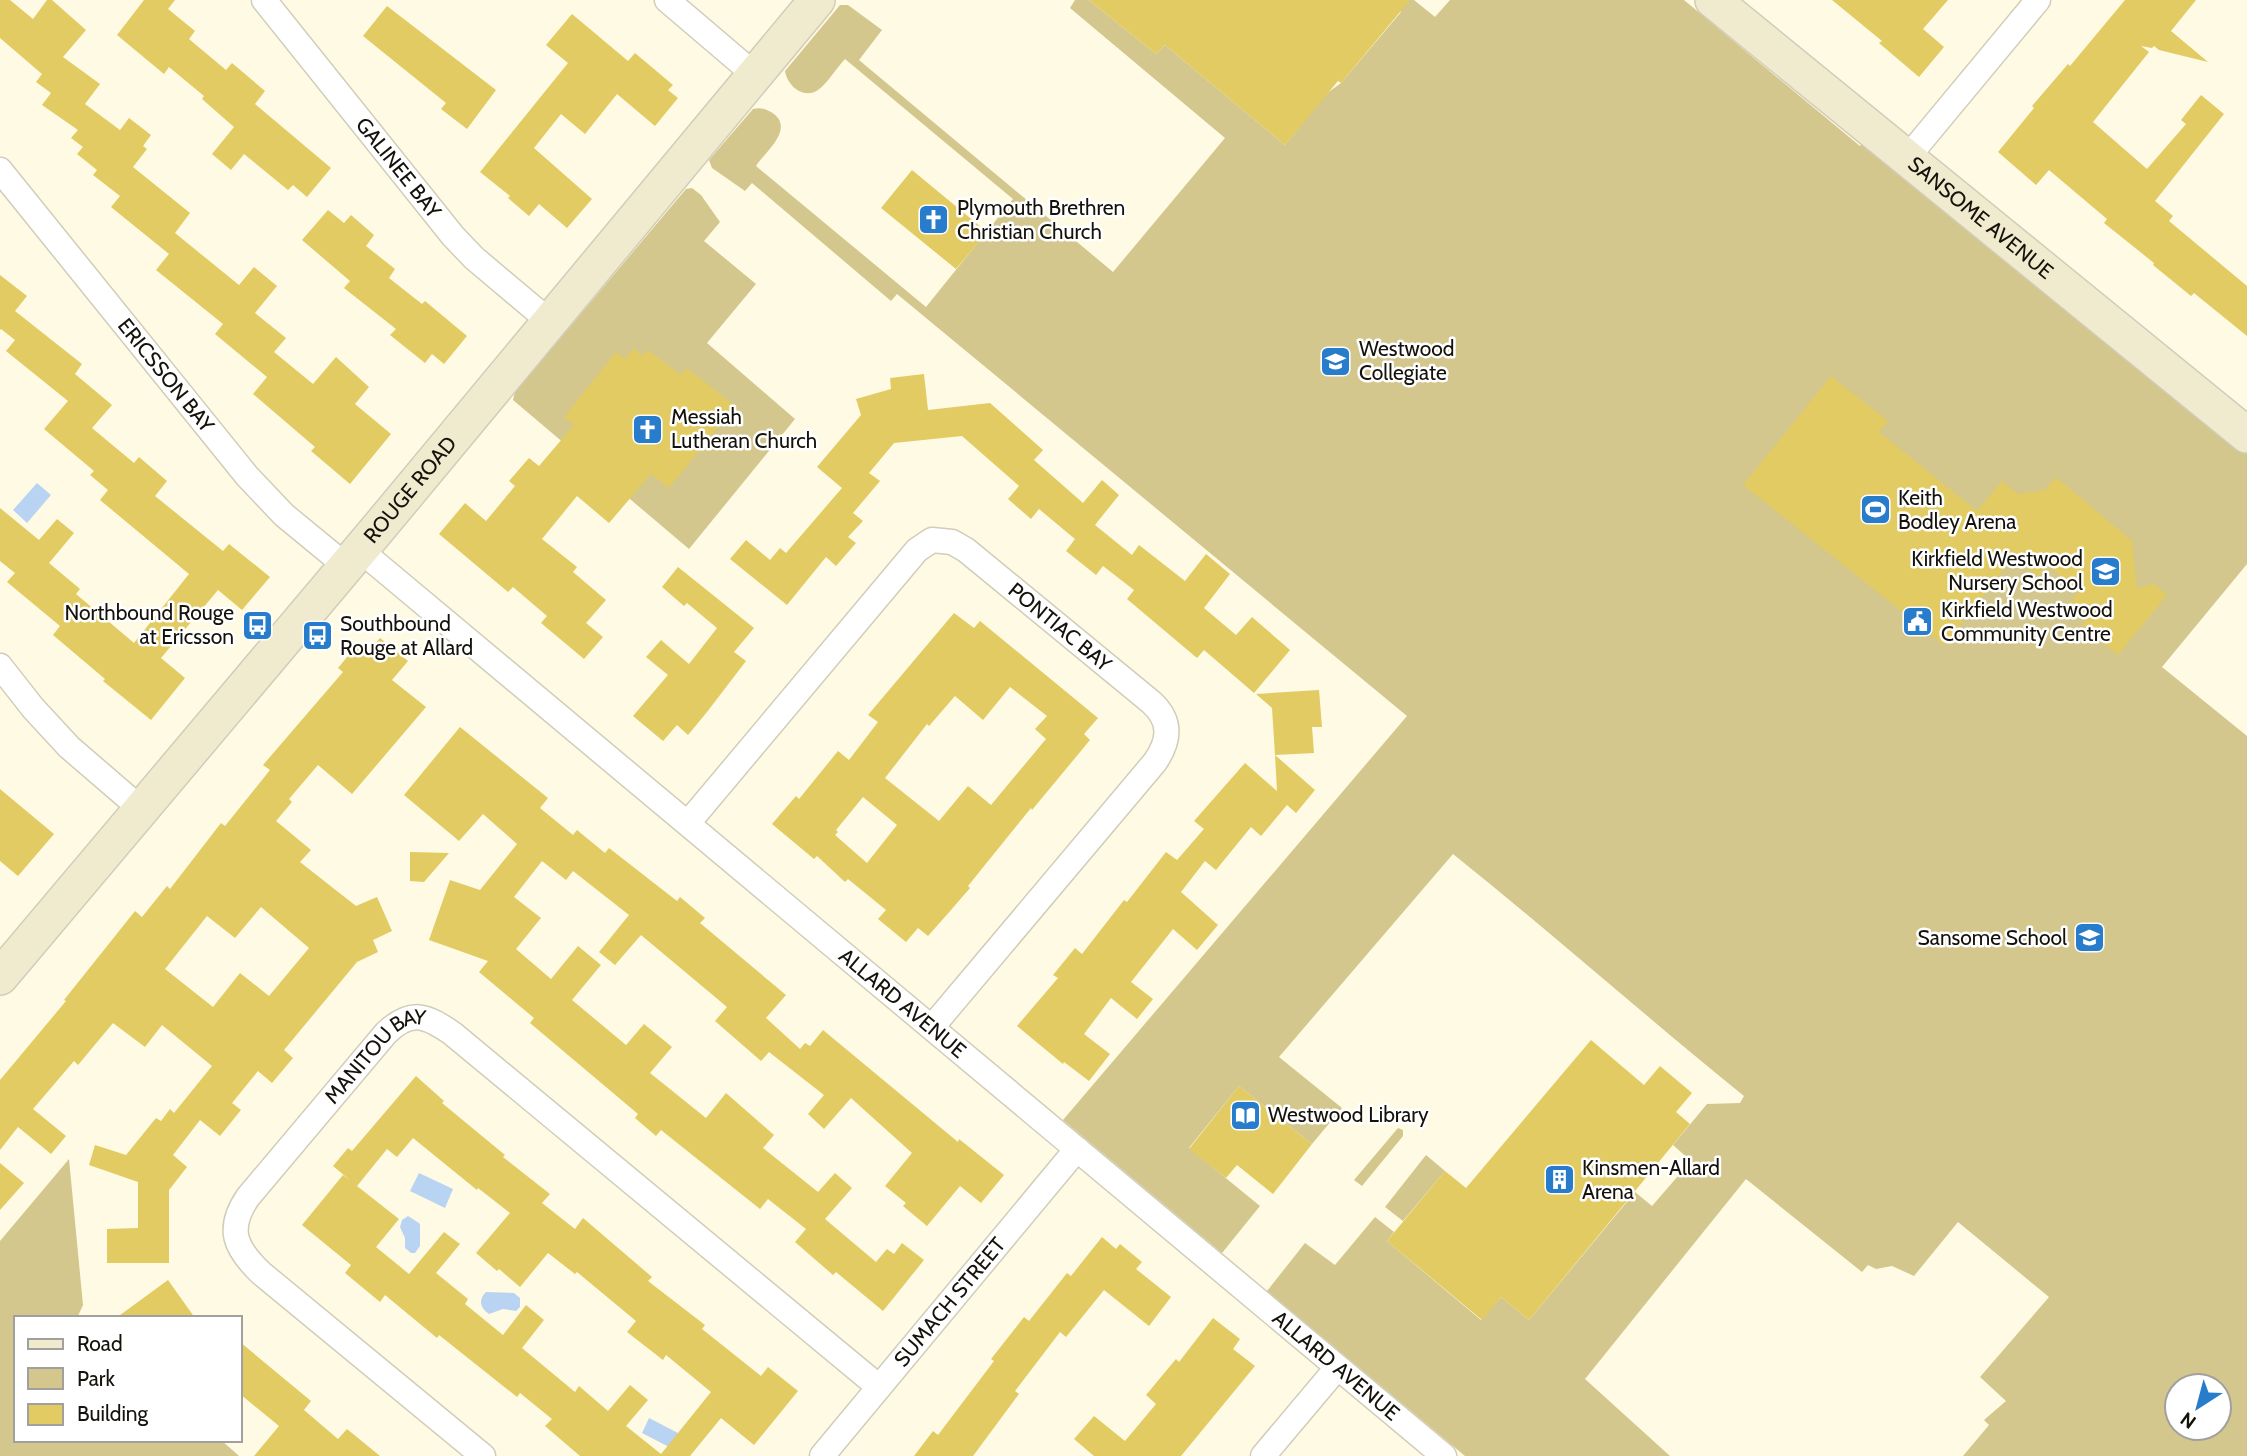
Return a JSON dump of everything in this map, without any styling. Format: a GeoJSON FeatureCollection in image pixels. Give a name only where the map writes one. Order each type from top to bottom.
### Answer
{"type":"FeatureCollection","features":[{"type":"Feature","properties":{"kind":"street","name":"GALINEE BAY"},"geometry":{"type":"LineString","coordinates":[[264,0],[453,236],[474,258],[550,322]]}},
{"type":"Feature","properties":{"kind":"street"},"geometry":{"type":"LineString","coordinates":[[667,0],[755,75]]}},
{"type":"Feature","properties":{"kind":"street","name":"ROUGE ROAD"},"geometry":{"type":"LineString","coordinates":[[0,977],[817,0]]}},
{"type":"Feature","properties":{"kind":"street","name":"SANSOME AVENUE"},"geometry":{"type":"LineString","coordinates":[[1713,0],[2247,435]]}},
{"type":"Feature","properties":{"kind":"street"},"geometry":{"type":"LineString","coordinates":[[1907,158],[2038,0]]}},
{"type":"Feature","properties":{"kind":"street","name":"ERICSSON BAY"},"geometry":{"type":"LineString","coordinates":[[0,170],[253,483],[284,514],[353,558]]}},
{"type":"Feature","properties":{"kind":"street","name":"PONTIAC BAY"},"geometry":{"type":"LineString","coordinates":[[688,823],[917,550],[932,540],[952,542],[966,550],[1151,702],[1160,712],[1167,732],[1165,745],[1155,762],[932,1027]]}},
{"type":"Feature","properties":{"kind":"street","name":"ALLARD AVENUE"},"geometry":{"type":"LineString","coordinates":[[353,558],[688,823],[1444,1456]]}},
{"type":"Feature","properties":{"kind":"street"},"geometry":{"type":"LineString","coordinates":[[0,666],[33,708],[69,747],[141,809]]}},
{"type":"Feature","properties":{"kind":"street","name":"MANITOU BAY"},"geometry":{"type":"LineString","coordinates":[[483,1456],[261,1273],[250,1262],[236,1239],[237,1217],[248,1197],[386,1033],[396,1024],[413,1017],[430,1020],[453,1034],[880,1387]]}},
{"type":"Feature","properties":{"kind":"street","name":"SUMACH STREET"},"geometry":{"type":"LineString","coordinates":[[822,1456],[1077,1149]]}},
{"type":"Feature","properties":{"kind":"street"},"geometry":{"type":"LineString","coordinates":[[1263,1456],[1337,1368]]}},
{"type":"Feature","properties":{"kind":"green space"},"geometry":{"type":"Polygon","coordinates":[[[1075,0],[1089,0],[1156,54],[1165,45],[1285,145],[1326,94],[1341,83],[1401,12],[1389,0],[1414,0],[1435,17],[1450,0],[1684,0],[1860,146],[1873,131],[2247,435],[2247,564],[2162,667],[2247,736],[2247,1456],[1963,1456],[1989,1425],[1984,1420],[2006,1401],[1980,1377],[2049,1297],[1958,1222],[1914,1276],[1892,1266],[1876,1269],[1868,1265],[1862,1272],[1746,1179],[1585,1379],[1670,1456],[1465,1456],[1267,1291],[1305,1243],[1335,1265],[1375,1217],[1394,1232],[1387,1241],[1481,1320],[1501,1297],[1529,1320],[1635,1192],[1652,1206],[1691,1161],[1673,1145],[1707,1104],[1740,1103],[1744,1096],[1453,854],[1279,1057],[1342,1108],[1312,1144],[1239,1086],[1189,1148],[1260,1206],[1222,1253],[1063,1120],[1407,716],[897,294],[891,301],[752,183],[745,191],[712,168],[709,160],[753,109],[764,109],[774,114],[781,127],[779,134],[756,166],[926,307],[1013,199],[845,59],[818,90],[807,93],[792,86],[785,71],[840,5],[848,5],[882,30],[859,60],[1113,272],[1225,138],[1070,8],[1075,0]]]}},
{"type":"Feature","properties":{"kind":"green space"},"geometry":{"type":"Polygon","coordinates":[[[692,188],[701,195],[720,222],[704,241],[756,284],[707,343],[795,419],[689,549],[513,400],[515,392],[686,189],[692,188]]]}},
{"type":"Feature","properties":{"kind":"green space"},"geometry":{"type":"Polygon","coordinates":[[[1398,1128],[1403,1130],[1403,1136],[1362,1186],[1354,1180],[1398,1128]]]}},
{"type":"Feature","properties":{"kind":"green space"},"geometry":{"type":"Polygon","coordinates":[[[1426,1155],[1445,1171],[1403,1221],[1385,1207],[1426,1155]]]}},
{"type":"Feature","properties":{"kind":"green space"},"geometry":{"type":"Polygon","coordinates":[[[69,1159],[83,1305],[78,1316],[14,1316],[14,1442],[223,1442],[239,1456],[0,1456],[0,1241],[69,1159]]]}},
{"type":"Feature","properties":{"kind":"water"},"geometry":{"type":"Polygon","coordinates":[[[37,483],[51,495],[27,523],[13,510],[37,483]]]}},
{"type":"Feature","properties":{"kind":"water"},"geometry":{"type":"Polygon","coordinates":[[[419,1173],[453,1189],[445,1208],[410,1191],[419,1173]]]}},
{"type":"Feature","properties":{"kind":"water"},"geometry":{"type":"Polygon","coordinates":[[[408,1216],[420,1225],[420,1246],[415,1253],[405,1248],[405,1238],[400,1227],[402,1220],[408,1216]]]}},
{"type":"Feature","properties":{"kind":"water"},"geometry":{"type":"Polygon","coordinates":[[[486,1292],[514,1293],[520,1298],[520,1307],[516,1311],[503,1309],[489,1314],[481,1304],[486,1292]]]}},
{"type":"Feature","properties":{"kind":"water"},"geometry":{"type":"Polygon","coordinates":[[[649,1418],[678,1433],[671,1448],[642,1433],[649,1418]]]}},
{"type":"Feature","properties":{"kind":"building"},"geometry":{"type":"Polygon","coordinates":[[[0,0],[10,0],[33,19],[47,0],[52,0],[86,30],[63,57],[100,84],[85,104],[120,130],[129,118],[151,135],[143,146],[147,149],[133,167],[190,213],[175,233],[239,285],[254,267],[277,286],[255,313],[286,338],[274,352],[313,384],[336,357],[369,387],[355,404],[391,434],[350,484],[311,451],[315,447],[253,394],[267,377],[215,334],[223,324],[156,270],[169,254],[111,207],[120,196],[93,175],[97,170],[77,154],[83,147],[71,138],[78,130],[42,105],[51,93],[36,82],[42,74],[0,38],[0,0]]]}},
{"type":"Feature","properties":{"kind":"building"},"geometry":{"type":"Polygon","coordinates":[[[144,0],[175,0],[168,9],[195,31],[189,39],[226,70],[232,63],[265,91],[255,104],[331,168],[307,197],[293,185],[288,190],[244,154],[231,170],[212,154],[234,127],[202,99],[204,96],[169,67],[164,74],[117,35],[144,0]]]}},
{"type":"Feature","properties":{"kind":"building"},"geometry":{"type":"Polygon","coordinates":[[[1089,0],[1410,0],[1285,145],[1165,45],[1156,54],[1089,0]]]}},
{"type":"Feature","properties":{"kind":"building"},"geometry":{"type":"Polygon","coordinates":[[[1832,0],[1948,0],[1923,29],[1944,47],[1919,77],[1879,43],[1882,41],[1832,0]]]}},
{"type":"Feature","properties":{"kind":"building"},"geometry":{"type":"Polygon","coordinates":[[[2125,0],[2196,0],[2171,31],[2208,62],[2159,50],[2154,46],[2141,46],[2149,52],[2093,122],[2147,169],[2186,124],[2181,120],[2201,95],[2224,114],[2155,201],[2173,216],[2169,221],[2247,286],[2247,336],[2194,293],[2191,296],[2153,265],[2154,263],[2104,223],[2107,219],[2049,170],[2036,185],[1998,152],[2034,108],[2032,106],[2068,64],[2070,66],[2125,0]]]}},
{"type":"Feature","properties":{"kind":"building"},"geometry":{"type":"Polygon","coordinates":[[[387,6],[496,90],[467,129],[441,109],[446,103],[363,36],[387,6]]]}},
{"type":"Feature","properties":{"kind":"building"},"geometry":{"type":"Polygon","coordinates":[[[572,14],[628,61],[635,53],[673,85],[668,90],[678,98],[655,126],[617,94],[585,134],[561,114],[534,148],[592,199],[567,228],[539,204],[529,216],[508,198],[510,196],[480,172],[568,63],[546,45],[572,14]]]}},
{"type":"Feature","properties":{"kind":"building","name":"Plymouth Brethren Christian Church"},"geometry":{"type":"Polygon","coordinates":[[[912,170],[987,232],[956,269],[881,208],[912,170]]]}},
{"type":"Feature","properties":{"kind":"building"},"geometry":{"type":"Polygon","coordinates":[[[328,210],[344,223],[351,215],[374,235],[366,246],[395,269],[389,278],[422,304],[425,301],[467,336],[444,364],[432,354],[425,363],[390,335],[396,329],[344,288],[350,281],[302,240],[328,210]]]}},
{"type":"Feature","properties":{"kind":"building"},"geometry":{"type":"Polygon","coordinates":[[[0,275],[27,296],[15,311],[82,364],[75,374],[112,405],[92,428],[134,463],[139,457],[167,481],[155,496],[223,551],[229,544],[270,577],[242,610],[218,590],[161,658],[185,678],[151,720],[53,635],[60,626],[7,582],[15,573],[0,561],[0,508],[39,540],[57,519],[74,533],[49,563],[80,589],[76,594],[134,643],[189,574],[100,500],[108,490],[90,475],[94,471],[44,429],[68,401],[6,351],[15,340],[0,330],[0,275]]]}},
{"type":"Feature","properties":{"kind":"building"},"geometry":{"type":"Polygon","coordinates":[[[634,348],[643,356],[648,350],[681,375],[687,368],[735,406],[669,488],[651,474],[609,523],[577,496],[542,539],[577,567],[573,572],[606,600],[586,623],[603,637],[584,659],[541,623],[547,616],[513,587],[508,592],[439,534],[465,503],[486,521],[515,486],[509,481],[529,458],[539,466],[574,425],[564,417],[616,352],[625,359],[634,348]]]}},
{"type":"Feature","properties":{"kind":"building"},"geometry":{"type":"Polygon","coordinates":[[[924,374],[928,410],[990,403],[1043,450],[1034,460],[1083,503],[1102,480],[1119,495],[1095,525],[1132,555],[1139,545],[1185,581],[1206,554],[1230,574],[1204,608],[1236,635],[1252,617],[1290,650],[1254,693],[1204,650],[1197,658],[1127,599],[1134,590],[1103,566],[1096,575],[1066,551],[1075,539],[1039,509],[1031,519],[1008,499],[1019,486],[962,436],[894,443],[869,473],[880,481],[853,513],[863,521],[848,537],[856,543],[836,566],[826,557],[787,605],[730,559],[746,540],[770,560],[780,548],[786,553],[842,488],[817,467],[861,415],[856,399],[891,389],[890,378],[924,374]]]}},
{"type":"Feature","properties":{"kind":"building","name":"Keith Bodley Arena"},"geometry":{"type":"Polygon","coordinates":[[[1831,376],[1888,421],[1879,432],[1977,511],[2002,481],[2018,494],[2045,490],[2056,477],[2132,541],[2137,588],[2154,584],[2167,595],[2118,655],[2082,625],[2088,617],[2070,603],[2080,591],[2047,565],[2038,577],[2014,557],[1944,645],[1743,485],[1831,376]]]}},
{"type":"Feature","properties":{"kind":"building"},"geometry":{"type":"Polygon","coordinates":[[[678,567],[754,628],[734,652],[746,661],[707,712],[688,735],[677,725],[663,741],[633,716],[668,675],[646,657],[661,640],[689,664],[717,628],[687,603],[684,606],[662,587],[678,567]]]}},
{"type":"Feature","properties":{"kind":"building"},"geometry":{"type":"Polygon","coordinates":[[[954,613],[974,628],[980,621],[1098,718],[1084,734],[1090,740],[1032,810],[1031,808],[968,886],[970,888],[928,936],[918,928],[906,942],[878,919],[886,910],[848,879],[845,882],[817,856],[814,859],[772,824],[796,796],[799,799],[838,751],[849,760],[878,722],[868,715],[954,613]],[[1010,687],[983,720],[955,696],[929,726],[927,724],[885,778],[939,821],[968,786],[991,805],[1046,739],[1035,729],[1047,716],[1010,687]],[[863,797],[836,830],[838,832],[835,835],[867,863],[897,825],[863,797]]]}},
{"type":"Feature","properties":{"kind":"building"},"geometry":{"type":"Polygon","coordinates":[[[380,638],[408,661],[392,680],[426,707],[352,794],[318,765],[289,799],[292,802],[276,821],[311,850],[300,862],[356,906],[377,897],[392,931],[373,940],[378,952],[357,962],[284,1050],[293,1058],[272,1083],[258,1071],[232,1103],[241,1110],[220,1136],[200,1120],[173,1155],[187,1167],[169,1190],[169,1263],[107,1263],[107,1229],[138,1228],[138,1182],[89,1165],[95,1145],[126,1155],[156,1118],[161,1121],[170,1109],[174,1113],[212,1066],[162,1025],[145,1047],[113,1023],[78,1065],[74,1061],[33,1109],[66,1136],[51,1154],[18,1127],[0,1150],[0,1080],[66,1001],[64,1000],[135,911],[142,917],[167,886],[170,889],[221,823],[225,826],[270,770],[263,765],[343,672],[338,668],[357,645],[367,653],[380,638]],[[261,907],[235,938],[207,916],[165,969],[213,1007],[240,973],[269,996],[309,948],[261,907]]]}},
{"type":"Feature","properties":{"kind":"building"},"geometry":{"type":"Polygon","coordinates":[[[1319,690],[1322,727],[1312,727],[1314,753],[1275,755],[1272,708],[1256,694],[1319,690]]]}},
{"type":"Feature","properties":{"kind":"building"},"geometry":{"type":"Polygon","coordinates":[[[460,727],[548,798],[540,808],[573,835],[577,830],[605,853],[609,848],[677,901],[680,897],[705,918],[700,923],[786,995],[766,1018],[800,1049],[805,1043],[810,1046],[823,1030],[958,1142],[959,1139],[1004,1175],[981,1203],[960,1186],[927,1226],[903,1206],[906,1203],[885,1186],[912,1153],[851,1098],[824,1129],[808,1114],[824,1095],[769,1052],[761,1061],[715,1021],[727,1007],[641,935],[615,965],[599,952],[629,915],[573,871],[566,880],[542,861],[514,897],[541,918],[516,949],[551,979],[578,946],[601,965],[572,1000],[626,1045],[644,1024],[672,1047],[650,1073],[706,1118],[726,1093],[774,1135],[763,1148],[818,1192],[835,1173],[852,1188],[825,1219],[876,1262],[887,1249],[894,1254],[902,1243],[924,1260],[883,1311],[836,1272],[833,1275],[795,1242],[806,1229],[768,1199],[760,1209],[661,1130],[656,1136],[635,1118],[638,1114],[530,1023],[534,1018],[479,972],[488,961],[429,940],[450,880],[480,890],[517,844],[483,814],[459,841],[404,795],[460,727]]]}},
{"type":"Feature","properties":{"kind":"building"},"geometry":{"type":"Polygon","coordinates":[[[1275,755],[1315,790],[1296,813],[1287,805],[1261,836],[1251,827],[1216,870],[1205,861],[1181,892],[1218,925],[1197,950],[1173,929],[1131,982],[1153,999],[1137,1019],[1111,998],[1084,1034],[1110,1054],[1089,1081],[1064,1062],[1063,1064],[1017,1026],[1058,978],[1053,975],[1075,948],[1082,954],[1166,852],[1177,860],[1204,829],[1194,821],[1245,763],[1277,791],[1275,755]]]}},
{"type":"Feature","properties":{"kind":"building"},"geometry":{"type":"Polygon","coordinates":[[[0,789],[54,834],[18,876],[0,861],[0,789]]]}},
{"type":"Feature","properties":{"kind":"building"},"geometry":{"type":"Polygon","coordinates":[[[410,852],[449,853],[424,882],[410,881],[410,852]]]}},
{"type":"Feature","properties":{"kind":"building","name":"Kinsmen-Allard Arena"},"geometry":{"type":"Polygon","coordinates":[[[1591,1040],[1644,1085],[1660,1066],[1692,1093],[1676,1112],[1690,1124],[1529,1320],[1501,1297],[1482,1320],[1387,1241],[1445,1171],[1466,1188],[1591,1040]]]}},
{"type":"Feature","properties":{"kind":"building"},"geometry":{"type":"Polygon","coordinates":[[[416,1076],[444,1101],[442,1103],[505,1155],[503,1157],[550,1194],[542,1203],[575,1229],[583,1218],[652,1277],[648,1281],[705,1325],[702,1329],[761,1376],[768,1367],[798,1391],[754,1445],[721,1418],[690,1456],[580,1456],[545,1426],[552,1419],[520,1393],[517,1397],[439,1335],[437,1338],[385,1295],[380,1302],[345,1273],[351,1265],[302,1225],[343,1175],[351,1181],[333,1166],[348,1148],[352,1151],[416,1076]],[[413,1138],[397,1157],[387,1149],[357,1186],[399,1219],[376,1247],[409,1274],[444,1232],[460,1244],[436,1273],[468,1299],[465,1304],[503,1335],[526,1305],[544,1320],[522,1348],[575,1392],[579,1386],[608,1411],[630,1385],[648,1400],[626,1426],[661,1454],[711,1392],[666,1355],[663,1360],[627,1332],[636,1321],[577,1272],[575,1274],[548,1253],[520,1287],[476,1253],[510,1213],[478,1188],[477,1190],[413,1138]]]}},
{"type":"Feature","properties":{"kind":"building","name":"Westwood Library"},"geometry":{"type":"Polygon","coordinates":[[[1239,1086],[1312,1144],[1273,1194],[1237,1165],[1226,1178],[1189,1149],[1239,1086]]]}},
{"type":"Feature","properties":{"kind":"building"},"geometry":{"type":"Polygon","coordinates":[[[0,1163],[24,1183],[0,1210],[0,1163]]]}},
{"type":"Feature","properties":{"kind":"building"},"geometry":{"type":"Polygon","coordinates":[[[1102,1237],[1116,1249],[1120,1244],[1142,1262],[1136,1269],[1171,1297],[1149,1326],[1104,1290],[1066,1337],[1060,1332],[1015,1391],[1019,1394],[973,1456],[914,1456],[933,1431],[938,1435],[1024,1317],[1029,1321],[1067,1273],[1071,1276],[1102,1237]]]}},
{"type":"Feature","properties":{"kind":"building"},"geometry":{"type":"Polygon","coordinates":[[[168,1280],[194,1316],[119,1316],[168,1280]]]}},
{"type":"Feature","properties":{"kind":"building"},"geometry":{"type":"Polygon","coordinates":[[[1213,1318],[1240,1339],[1233,1349],[1255,1366],[1181,1456],[1094,1456],[1074,1439],[1094,1416],[1125,1441],[1156,1404],[1146,1395],[1176,1359],[1179,1362],[1213,1318]]]}},
{"type":"Feature","properties":{"kind":"building"},"geometry":{"type":"Polygon","coordinates":[[[242,1344],[311,1401],[304,1410],[338,1439],[347,1429],[380,1456],[254,1456],[279,1426],[242,1396],[242,1344]]]}},
{"type":"Feature","properties":{"kind":"place","name":"Plymouth Brethren Christian Church"},"geometry":{"type":"Point","coordinates":[934,220]}},
{"type":"Feature","properties":{"kind":"place","name":"Westwood Collegiate"},"geometry":{"type":"Point","coordinates":[1336,361]}},
{"type":"Feature","properties":{"kind":"place","name":"Messiah Lutheran Church"},"geometry":{"type":"Point","coordinates":[648,429]}},
{"type":"Feature","properties":{"kind":"place","name":"Keith Bodley Arena"},"geometry":{"type":"Point","coordinates":[1875,510]}},
{"type":"Feature","properties":{"kind":"place","name":"Kirkfield Westwood Nursery School"},"geometry":{"type":"Point","coordinates":[2106,571]}},
{"type":"Feature","properties":{"kind":"place","name":"Kirkfield Westwood Community Centre"},"geometry":{"type":"Point","coordinates":[1918,622]}},
{"type":"Feature","properties":{"kind":"place","name":"Northbound Rouge at Ericsson"},"geometry":{"type":"Point","coordinates":[257,625]}},
{"type":"Feature","properties":{"kind":"place","name":"Southbound Rouge at Allard"},"geometry":{"type":"Point","coordinates":[317,636]}},
{"type":"Feature","properties":{"kind":"place","name":"Sansome School"},"geometry":{"type":"Point","coordinates":[2090,938]}},
{"type":"Feature","properties":{"kind":"place","name":"Westwood Library"},"geometry":{"type":"Point","coordinates":[1245,1115]}},
{"type":"Feature","properties":{"kind":"place","name":"Kinsmen-Allard Arena"},"geometry":{"type":"Point","coordinates":[1559,1180]}}]}
